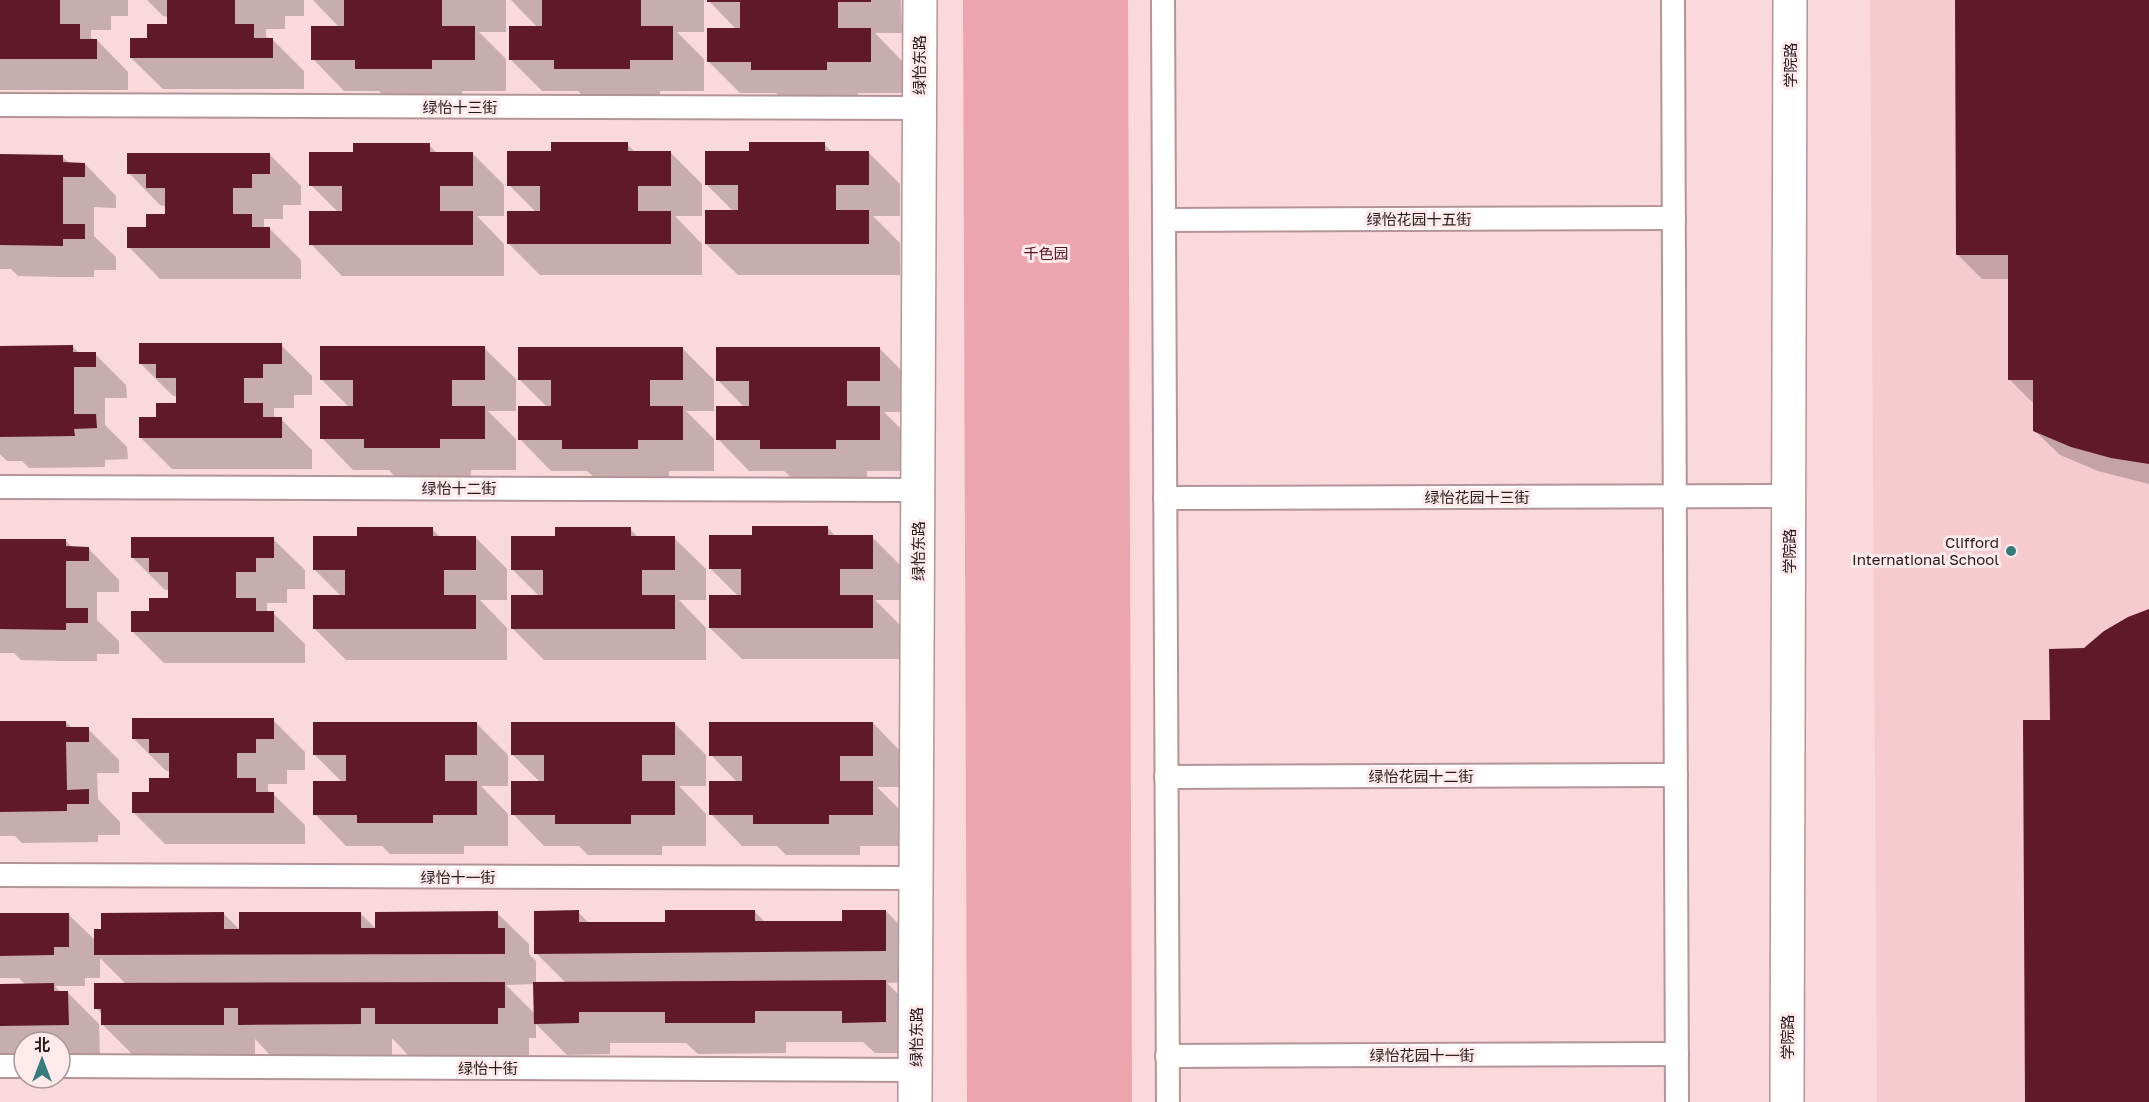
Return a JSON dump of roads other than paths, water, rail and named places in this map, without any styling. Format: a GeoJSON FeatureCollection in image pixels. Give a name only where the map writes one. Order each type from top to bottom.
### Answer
{"type":"FeatureCollection","features":[{"type":"Feature","properties":{"kind":"street","name":"绿怡东路"},"geometry":{"type":"LineString","coordinates":[[915,1102],[920,0]]}},
{"type":"Feature","properties":{"kind":"street","name":"学院路"},"geometry":{"type":"LineString","coordinates":[[1787,1102],[1790,0]]}},
{"type":"Feature","properties":{"kind":"lane"},"geometry":{"type":"LineString","coordinates":[[1163,0],[1168,1102]]}},
{"type":"Feature","properties":{"kind":"lane"},"geometry":{"type":"LineString","coordinates":[[1673,0],[1677,1102]]}},
{"type":"Feature","properties":{"kind":"lane","name":"绿怡十三街"},"geometry":{"type":"LineString","coordinates":[[0,105],[919,108]]}},
{"type":"Feature","properties":{"kind":"lane","name":"绿怡花园十五街"},"geometry":{"type":"LineString","coordinates":[[1164,220],[1674,218]]}},
{"type":"Feature","properties":{"kind":"lane","name":"绿怡十二街"},"geometry":{"type":"LineString","coordinates":[[0,487],[918,490]]}},
{"type":"Feature","properties":{"kind":"lane","name":"绿怡花园十三街"},"geometry":{"type":"LineString","coordinates":[[1166,498],[1789,496]]}},
{"type":"Feature","properties":{"kind":"lane","name":"绿怡花园十二街"},"geometry":{"type":"LineString","coordinates":[[1166,777],[1676,775]]}},
{"type":"Feature","properties":{"kind":"lane","name":"绿怡十一街"},"geometry":{"type":"LineString","coordinates":[[0,875],[917,878]]}},
{"type":"Feature","properties":{"kind":"lane","name":"绿怡花园十一街"},"geometry":{"type":"LineString","coordinates":[[1167,1056],[1677,1054]]}},
{"type":"Feature","properties":{"kind":"lane","name":"绿怡十街"},"geometry":{"type":"LineString","coordinates":[[72,1066],[916,1070]]}},
{"type":"Feature","properties":{"kind":"place","name":"Clifford International School"},"geometry":{"type":"Point","coordinates":[2011,551]}},
{"type":"Feature","properties":{"kind":"park label","name":"千色园"},"geometry":{"type":"Point","coordinates":[1046,253]}}]}
